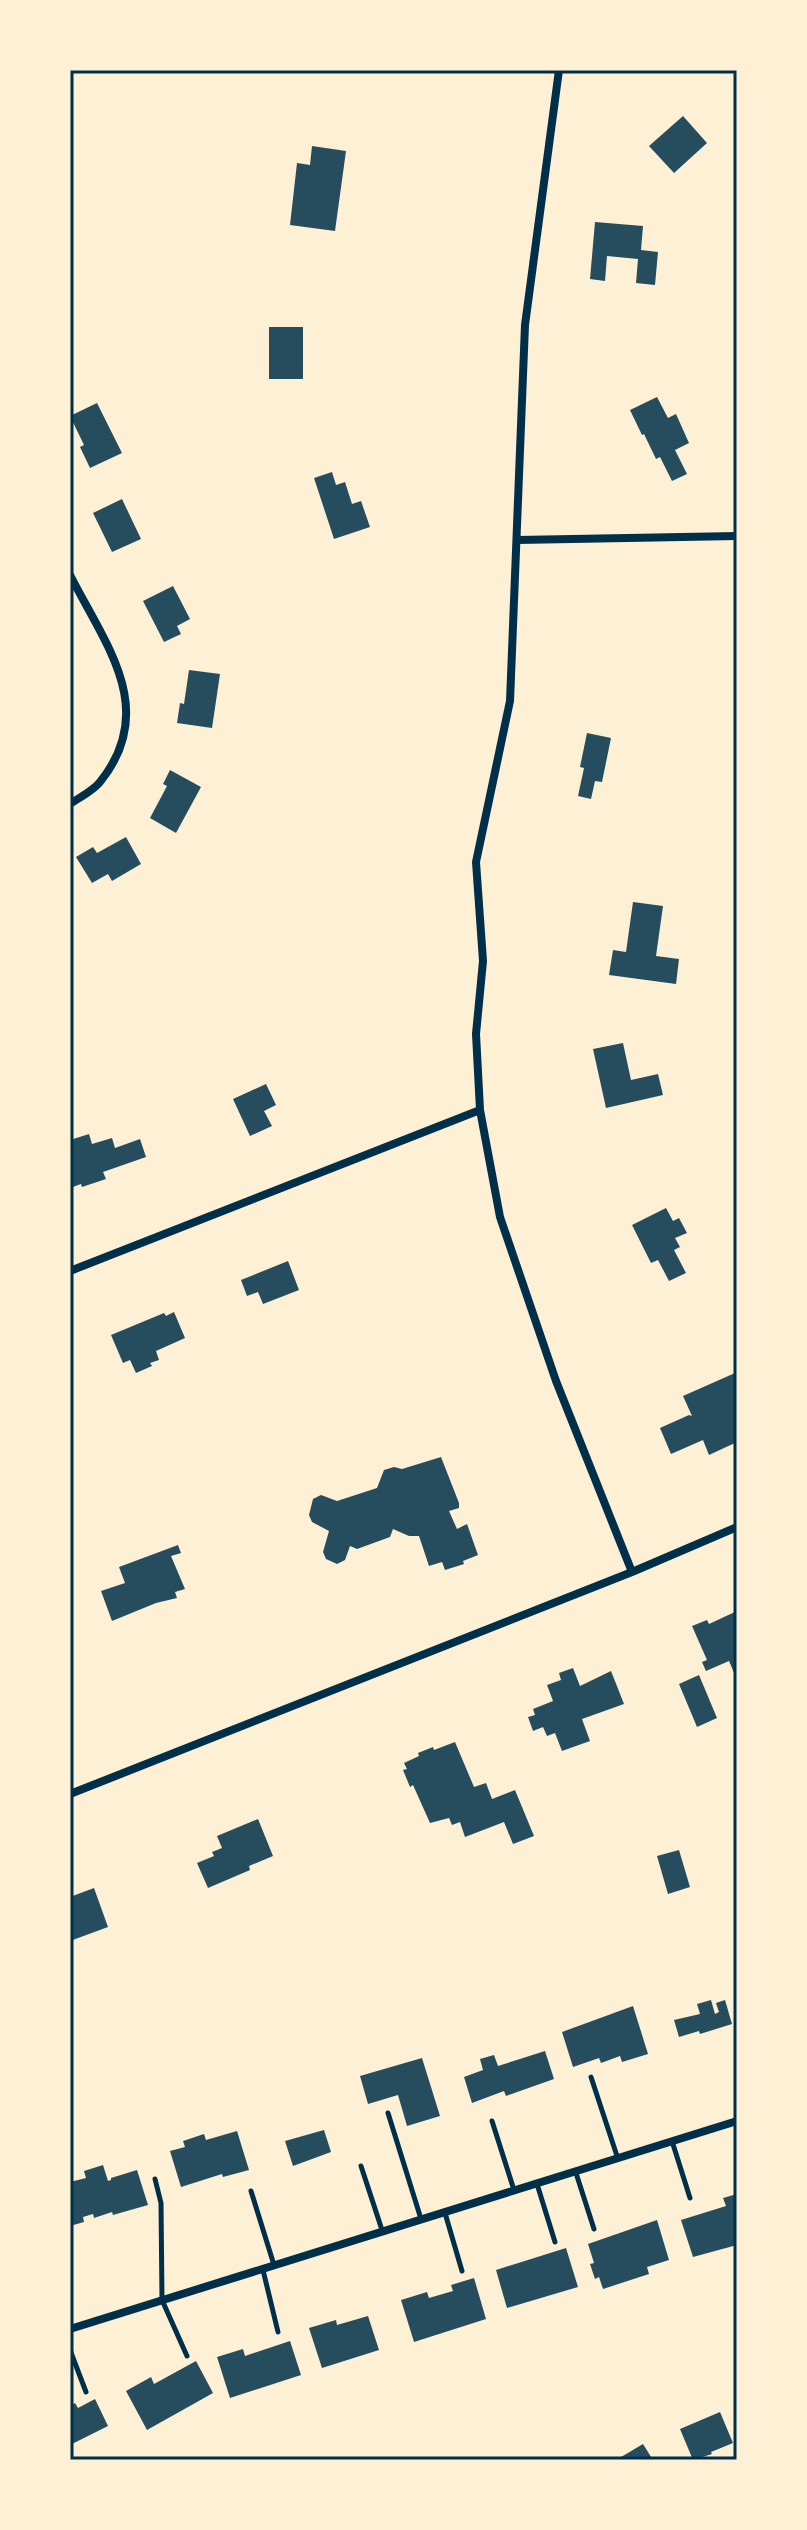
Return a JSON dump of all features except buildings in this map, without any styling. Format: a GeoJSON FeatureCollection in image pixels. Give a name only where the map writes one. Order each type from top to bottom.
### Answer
{"type":"FeatureCollection","features":[{"type":"Feature","properties":{"kind":"street"},"geometry":{"type":"LineString","coordinates":[[559,70],[525,325],[510,701],[476,862],[483,961],[476,1034],[480,1110],[500,1217],[556,1381],[632,1572]]}},
{"type":"Feature","properties":{"kind":"street"},"geometry":{"type":"LineString","coordinates":[[517,540],[737,536]]}},
{"type":"Feature","properties":{"kind":"street"},"geometry":{"type":"LineString","coordinates":[[70,575],[123,678],[128,706],[121,749],[99,784],[70,804]]}},
{"type":"Feature","properties":{"kind":"street"},"geometry":{"type":"LineString","coordinates":[[70,1271],[480,1110]]}},
{"type":"Feature","properties":{"kind":"street"},"geometry":{"type":"LineString","coordinates":[[70,1794],[632,1572],[737,1527]]}},
{"type":"Feature","properties":{"kind":"street"},"geometry":{"type":"LineString","coordinates":[[70,2329],[737,2121]]}},
{"type":"Feature","properties":{"kind":"lane"},"geometry":{"type":"LineString","coordinates":[[591,2077],[619,2160]]}},
{"type":"Feature","properties":{"kind":"lane"},"geometry":{"type":"LineString","coordinates":[[388,2113],[421,2220]]}},
{"type":"Feature","properties":{"kind":"lane"},"geometry":{"type":"LineString","coordinates":[[492,2121],[514,2191]]}},
{"type":"Feature","properties":{"kind":"lane"},"geometry":{"type":"LineString","coordinates":[[672,2141],[690,2198]]}},
{"type":"Feature","properties":{"kind":"lane"},"geometry":{"type":"LineString","coordinates":[[361,2166],[382,2230]]}},
{"type":"Feature","properties":{"kind":"lane"},"geometry":{"type":"LineString","coordinates":[[576,2173],[594,2229]]}},
{"type":"Feature","properties":{"kind":"lane"},"geometry":{"type":"LineString","coordinates":[[155,2179],[161,2203],[162,2300],[187,2356]]}},
{"type":"Feature","properties":{"kind":"lane"},"geometry":{"type":"LineString","coordinates":[[537,2184],[555,2242]]}},
{"type":"Feature","properties":{"kind":"lane"},"geometry":{"type":"LineString","coordinates":[[251,2191],[274,2266]]}},
{"type":"Feature","properties":{"kind":"lane"},"geometry":{"type":"LineString","coordinates":[[445,2213],[462,2271]]}},
{"type":"Feature","properties":{"kind":"lane"},"geometry":{"type":"LineString","coordinates":[[263,2270],[278,2332]]}},
{"type":"Feature","properties":{"kind":"lane"},"geometry":{"type":"LineString","coordinates":[[70,2350],[86,2392]]}}]}
